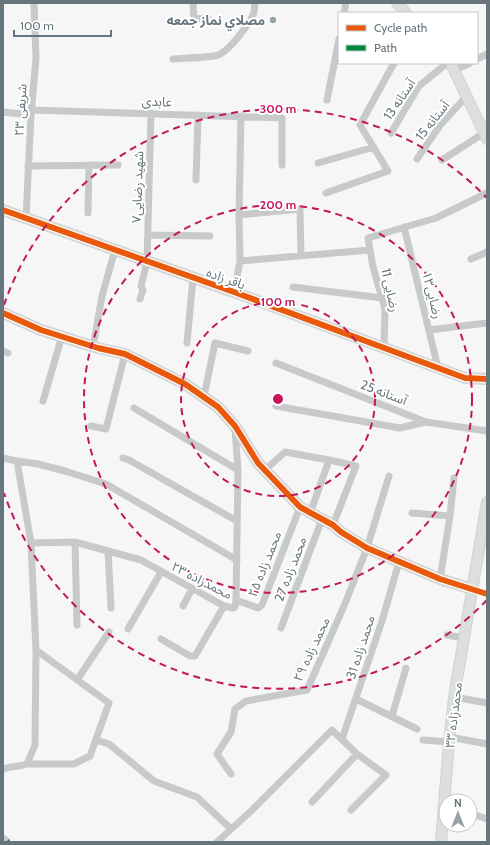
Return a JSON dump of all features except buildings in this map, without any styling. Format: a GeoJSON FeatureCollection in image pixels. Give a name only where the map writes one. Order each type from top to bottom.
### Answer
{"type":"FeatureCollection","features":[{"type":"Feature","properties":{"kind":"street","name":"شریفی ۲۳"},"geometry":{"type":"LineString","coordinates":[[26,218],[31,112],[36,58],[34,3]]}},
{"type":"Feature","properties":{"kind":"street"},"geometry":{"type":"LineString","coordinates":[[193,3],[194,19],[208,18]]}},
{"type":"Feature","properties":{"kind":"street"},"geometry":{"type":"LineString","coordinates":[[173,59],[218,55],[225,51],[248,24],[254,13],[255,3]]}},
{"type":"Feature","properties":{"kind":"street"},"geometry":{"type":"LineString","coordinates":[[397,3],[405,12]]}},
{"type":"Feature","properties":{"kind":"street"},"geometry":{"type":"LineString","coordinates":[[406,3],[413,12]]}},
{"type":"Feature","properties":{"kind":"street"},"geometry":{"type":"LineString","coordinates":[[327,100],[338,44]]}},
{"type":"Feature","properties":{"kind":"street"},"geometry":{"type":"LineString","coordinates":[[478,58],[487,54]]}},
{"type":"Feature","properties":{"kind":"street"},"geometry":{"type":"LineString","coordinates":[[326,193],[388,171],[360,125],[393,64]]}},
{"type":"Feature","properties":{"kind":"street","name":"آستانه 13"},"geometry":{"type":"LineString","coordinates":[[391,133],[419,86],[450,65],[460,64]]}},
{"type":"Feature","properties":{"kind":"street"},"geometry":{"type":"LineString","coordinates":[[442,160],[486,136],[450,65]]}},
{"type":"Feature","properties":{"kind":"street","name":"آستانه 15"},"geometry":{"type":"LineString","coordinates":[[417,159],[441,124],[467,96]]}},
{"type":"Feature","properties":{"kind":"street","name":"عابدی"},"geometry":{"type":"LineString","coordinates":[[3,112],[151,113],[282,118],[282,165]]}},
{"type":"Feature","properties":{"kind":"street","name":"شهید رضایی۷"},"geometry":{"type":"LineString","coordinates":[[140,299],[143,290],[140,286],[147,262],[151,113]]}},
{"type":"Feature","properties":{"kind":"street"},"geometry":{"type":"LineString","coordinates":[[196,180],[198,115]]}},
{"type":"Feature","properties":{"kind":"street"},"geometry":{"type":"LineString","coordinates":[[234,292],[240,261],[239,215],[242,116]]}},
{"type":"Feature","properties":{"kind":"street"},"geometry":{"type":"LineString","coordinates":[[318,163],[374,147]]}},
{"type":"Feature","properties":{"kind":"street"},"geometry":{"type":"LineString","coordinates":[[88,213],[89,165]]}},
{"type":"Feature","properties":{"kind":"street"},"geometry":{"type":"LineString","coordinates":[[28,166],[118,165]]}},
{"type":"Feature","properties":{"kind":"street"},"geometry":{"type":"LineString","coordinates":[[404,228],[436,218],[487,194]]}},
{"type":"Feature","properties":{"kind":"street"},"geometry":{"type":"LineString","coordinates":[[239,215],[300,209],[301,255]]}},
{"type":"Feature","properties":{"kind":"street","name":"باقر زاده"},"geometry":{"type":"LineString","coordinates":[[3,210],[234,292],[465,378],[487,379]]}},
{"type":"Feature","properties":{"kind":"street","name":"رضایی 11"},"geometry":{"type":"LineString","coordinates":[[384,348],[385,309],[368,238],[404,228]]}},
{"type":"Feature","properties":{"kind":"street","name":"رضایی۱۳"},"geometry":{"type":"LineString","coordinates":[[404,228],[438,368]]}},
{"type":"Feature","properties":{"kind":"street"},"geometry":{"type":"LineString","coordinates":[[148,235],[210,236]]}},
{"type":"Feature","properties":{"kind":"street"},"geometry":{"type":"LineString","coordinates":[[93,347],[102,296],[115,250]]}},
{"type":"Feature","properties":{"kind":"street"},"geometry":{"type":"LineString","coordinates":[[240,261],[370,250]]}},
{"type":"Feature","properties":{"kind":"street"},"geometry":{"type":"LineString","coordinates":[[471,259],[487,252]]}},
{"type":"Feature","properties":{"kind":"street"},"geometry":{"type":"LineString","coordinates":[[187,343],[192,278]]}},
{"type":"Feature","properties":{"kind":"street"},"geometry":{"type":"LineString","coordinates":[[293,287],[382,298]]}},
{"type":"Feature","properties":{"kind":"street"},"geometry":{"type":"LineString","coordinates":[[3,313],[41,330],[93,347],[125,354],[185,384],[218,407],[235,426],[258,463],[300,507],[311,511],[367,548],[440,579],[487,594]]}},
{"type":"Feature","properties":{"kind":"street"},"geometry":{"type":"LineString","coordinates":[[429,330],[487,323]]}},
{"type":"Feature","properties":{"kind":"street"},"geometry":{"type":"LineString","coordinates":[[43,401],[62,336]]}},
{"type":"Feature","properties":{"kind":"street"},"geometry":{"type":"LineString","coordinates":[[204,396],[215,344],[248,351]]}},
{"type":"Feature","properties":{"kind":"street"},"geometry":{"type":"LineString","coordinates":[[91,426],[106,429],[125,354]]}},
{"type":"Feature","properties":{"kind":"street","name":"آستانه 25"},"geometry":{"type":"LineString","coordinates":[[276,363],[426,422],[487,431]]}},
{"type":"Feature","properties":{"kind":"street"},"geometry":{"type":"LineString","coordinates":[[276,406],[400,428],[426,422]]}},
{"type":"Feature","properties":{"kind":"street"},"geometry":{"type":"LineString","coordinates":[[134,408],[238,470]]}},
{"type":"Feature","properties":{"kind":"street","name":"محمدزاده ۲۳"},"geometry":{"type":"LineString","coordinates":[[31,543],[75,542],[141,560],[224,606],[235,607],[238,470],[235,426]]}},
{"type":"Feature","properties":{"kind":"street"},"geometry":{"type":"LineString","coordinates":[[265,470],[285,452],[356,466],[333,525]]}},
{"type":"Feature","properties":{"kind":"street"},"geometry":{"type":"LineString","coordinates":[[3,458],[65,470],[106,484],[237,560]]}},
{"type":"Feature","properties":{"kind":"street"},"geometry":{"type":"LineString","coordinates":[[124,458],[237,521]]}},
{"type":"Feature","properties":{"kind":"street"},"geometry":{"type":"LineString","coordinates":[[311,511],[329,460]]}},
{"type":"Feature","properties":{"kind":"street"},"geometry":{"type":"LineString","coordinates":[[17,461],[31,543],[36,650],[34,745],[27,764]]}},
{"type":"Feature","properties":{"kind":"street"},"geometry":{"type":"LineString","coordinates":[[367,548],[389,476]]}},
{"type":"Feature","properties":{"kind":"street"},"geometry":{"type":"LineString","coordinates":[[440,579],[450,516],[454,478]]}},
{"type":"Feature","properties":{"kind":"street","name":"محمدزاده ۳۳"},"geometry":{"type":"LineString","coordinates":[[446,793],[449,739],[454,697],[472,590],[483,555],[487,502]]}},
{"type":"Feature","properties":{"kind":"street","name":"محمد زاده ۲۵"},"geometry":{"type":"LineString","coordinates":[[236,600],[258,608],[262,605],[300,507]]}},
{"type":"Feature","properties":{"kind":"street"},"geometry":{"type":"LineString","coordinates":[[412,513],[450,516]]}},
{"type":"Feature","properties":{"kind":"street","name":"محمد زاده 27"},"geometry":{"type":"LineString","coordinates":[[281,628],[322,519]]}},
{"type":"Feature","properties":{"kind":"street"},"geometry":{"type":"LineString","coordinates":[[75,542],[78,625]]}},
{"type":"Feature","properties":{"kind":"street","name":"محمد زاده ۲۹"},"geometry":{"type":"LineString","coordinates":[[231,774],[217,754],[231,732],[235,709],[246,701],[307,690],[344,606],[367,548]]}},
{"type":"Feature","properties":{"kind":"street"},"geometry":{"type":"LineString","coordinates":[[108,551],[111,608]]}},
{"type":"Feature","properties":{"kind":"street","name":"محمد زاده 31"},"geometry":{"type":"LineString","coordinates":[[342,739],[382,621],[400,562]]}},
{"type":"Feature","properties":{"kind":"street"},"geometry":{"type":"LineString","coordinates":[[128,629],[161,572]]}},
{"type":"Feature","properties":{"kind":"street"},"geometry":{"type":"LineString","coordinates":[[183,606],[192,589]]}},
{"type":"Feature","properties":{"kind":"street"},"geometry":{"type":"LineString","coordinates":[[162,639],[190,656],[195,656],[224,606]]}},
{"type":"Feature","properties":{"kind":"street"},"geometry":{"type":"LineString","coordinates":[[77,680],[109,632]]}},
{"type":"Feature","properties":{"kind":"street"},"geometry":{"type":"LineString","coordinates":[[447,635],[464,638]]}},
{"type":"Feature","properties":{"kind":"street"},"geometry":{"type":"LineString","coordinates":[[3,769],[10,767],[21,767],[27,764],[74,764],[90,756],[109,703],[36,650]]}},
{"type":"Feature","properties":{"kind":"street"},"geometry":{"type":"LineString","coordinates":[[392,716],[406,668]]}},
{"type":"Feature","properties":{"kind":"street"},"geometry":{"type":"LineString","coordinates":[[454,697],[487,703]]}},
{"type":"Feature","properties":{"kind":"street"},"geometry":{"type":"LineString","coordinates":[[356,699],[417,729]]}},
{"type":"Feature","properties":{"kind":"street"},"geometry":{"type":"LineString","coordinates":[[217,842],[332,730],[357,754],[386,775],[351,810]]}},
{"type":"Feature","properties":{"kind":"street"},"geometry":{"type":"LineString","coordinates":[[423,740],[449,739],[487,744]]}},
{"type":"Feature","properties":{"kind":"street"},"geometry":{"type":"LineString","coordinates":[[96,740],[109,744],[154,781],[197,797],[231,829]]}},
{"type":"Feature","properties":{"kind":"street"},"geometry":{"type":"LineString","coordinates":[[312,802],[357,754]]}},
{"type":"Feature","properties":{"kind":"cycle path"},"geometry":{"type":"LineString","coordinates":[[3,210],[234,292],[465,378],[487,379]]}},
{"type":"Feature","properties":{"kind":"cycle path"},"geometry":{"type":"LineString","coordinates":[[3,313],[41,330],[98,348],[125,354],[185,384],[218,407],[235,426],[258,463],[300,507],[333,525],[341,532],[367,548],[440,579],[487,594]]}},
{"type":"Feature","properties":{"kind":"place","name":"مصلاي نماز جمعه"},"geometry":{"type":"Point","coordinates":[273,20]}}]}
